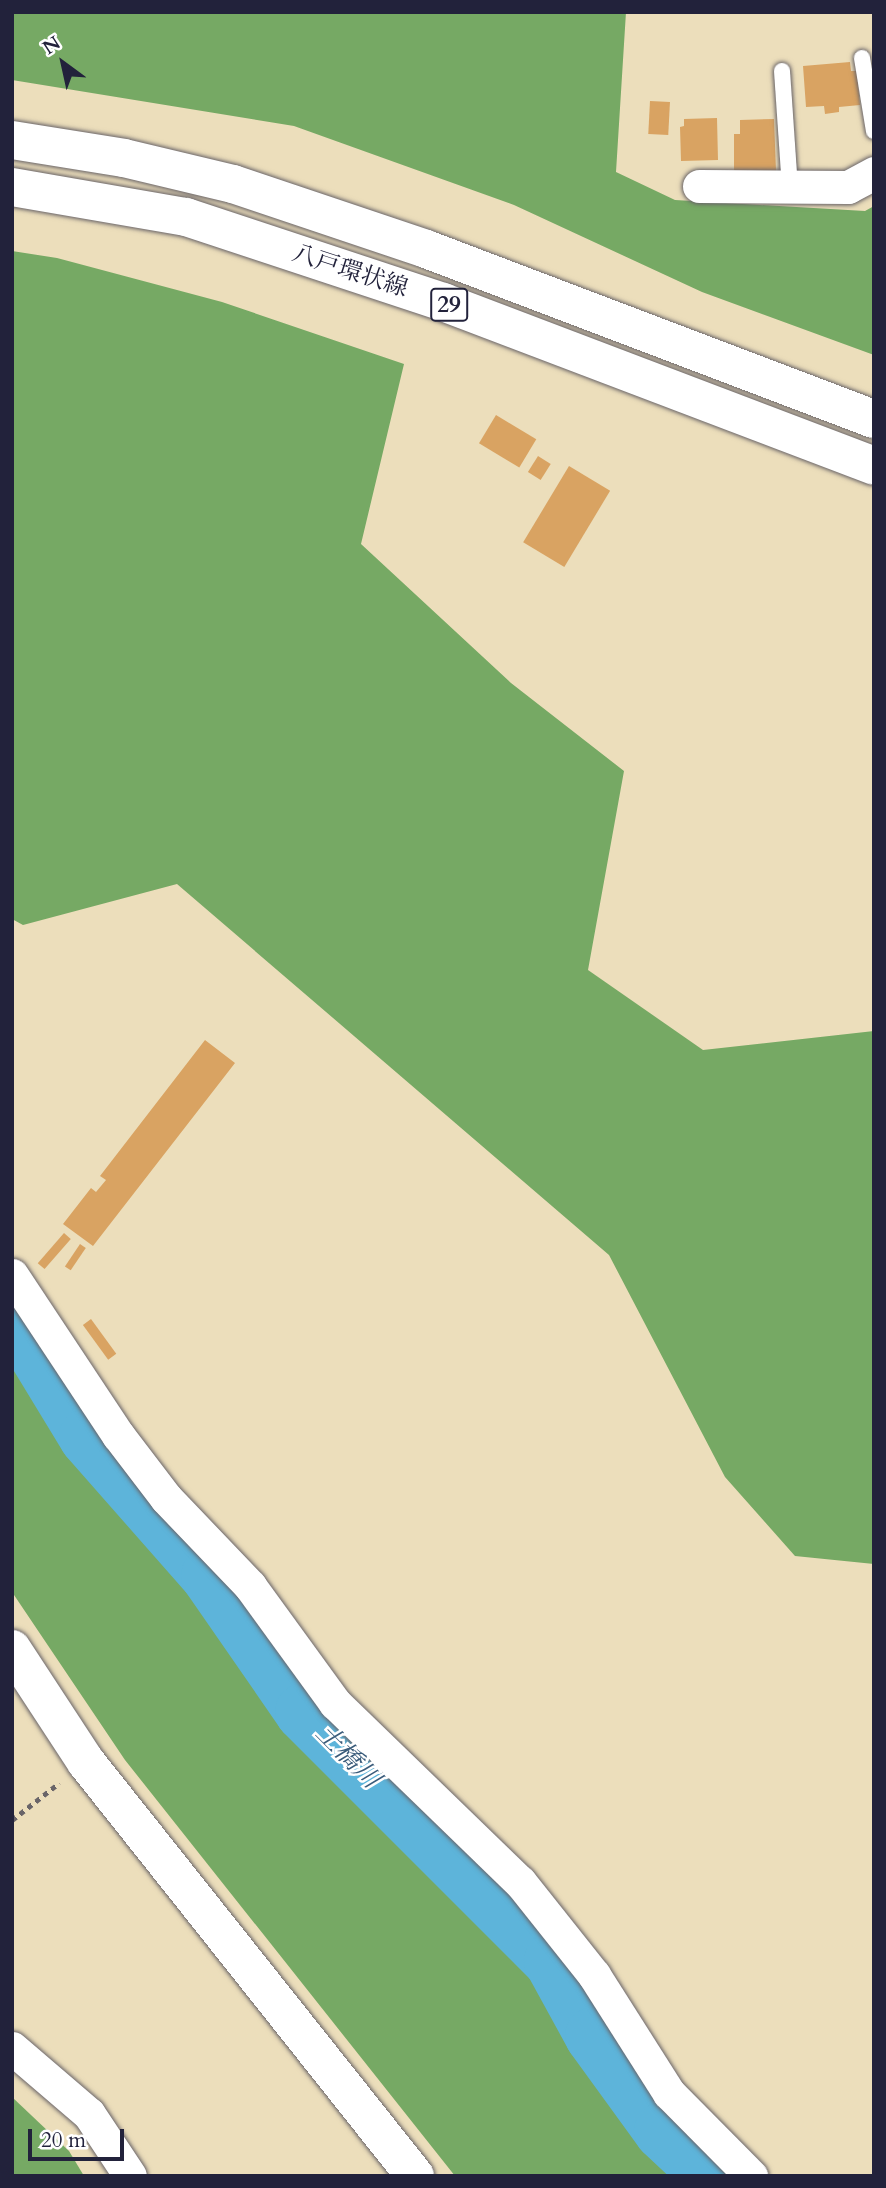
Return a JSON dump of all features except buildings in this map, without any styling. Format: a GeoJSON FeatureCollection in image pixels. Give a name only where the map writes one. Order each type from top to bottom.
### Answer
{"type":"FeatureCollection","features":[{"type":"Feature","properties":{"kind":"main road","name":"八戸環状線"},"geometry":{"type":"LineString","coordinates":[[12,140],[124,158],[233,184],[426,249],[874,419]]}},
{"type":"Feature","properties":{"kind":"main road","name":"八戸環状線"},"geometry":{"type":"LineString","coordinates":[[12,187],[186,217],[443,302],[874,466]]}},
{"type":"Feature","properties":{"kind":"main road"},"geometry":{"type":"LineString","coordinates":[[12,1649],[86,1762],[415,2176]]}},
{"type":"Feature","properties":{"kind":"street"},"geometry":{"type":"LineString","coordinates":[[699,186],[790,189],[848,187],[874,173]]}},
{"type":"Feature","properties":{"kind":"street"},"geometry":{"type":"LineString","coordinates":[[12,1275],[118,1435],[166,1498],[250,1586],[335,1703],[520,1882],[594,1975],[669,2093],[751,2176]]}},
{"type":"Feature","properties":{"kind":"street"},"geometry":{"type":"LineString","coordinates":[[12,2049],[89,2114],[130,2176]]}},
{"type":"Feature","properties":{"kind":"lane"},"geometry":{"type":"LineString","coordinates":[[862,58],[874,131]]}},
{"type":"Feature","properties":{"kind":"lane"},"geometry":{"type":"LineString","coordinates":[[782,71],[790,189]]}},
{"type":"Feature","properties":{"kind":"path"},"geometry":{"type":"LineString","coordinates":[[12,1820],[65,1777]]}},
{"type":"Feature","properties":{"kind":"green space"},"geometry":{"type":"Polygon","coordinates":[[[12,12],[626,12],[616,172],[675,200],[865,211],[874,206],[874,355],[702,292],[514,205],[294,126],[12,80],[12,12]]]}},
{"type":"Feature","properties":{"kind":"green space"},"geometry":{"type":"Polygon","coordinates":[[[12,251],[57,258],[222,302],[404,364],[361,544],[511,683],[624,771],[588,970],[703,1050],[874,1031],[874,1564],[795,1556],[725,1477],[609,1255],[177,884],[23,925],[12,919],[12,251]]]}},
{"type":"Feature","properties":{"kind":"green space"},"geometry":{"type":"Polygon","coordinates":[[[12,1326],[52,1396],[50,1426],[64,1445],[83,1451],[209,1589],[295,1721],[463,1877],[540,1964],[582,2036],[657,2137],[699,2176],[455,2176],[125,1760],[12,1592],[12,1326]]]}},
{"type":"Feature","properties":{"kind":"green space"},"geometry":{"type":"Polygon","coordinates":[[[12,2097],[69,2151],[84,2176],[12,2176],[12,2097]]]}},
{"type":"Feature","properties":{"kind":"waterway","name":"土橋川"},"geometry":{"type":"LineString","coordinates":[[12,1312],[88,1437],[210,1576],[304,1712],[553,1961],[594,2036],[663,2131],[711,2176]]}}]}
